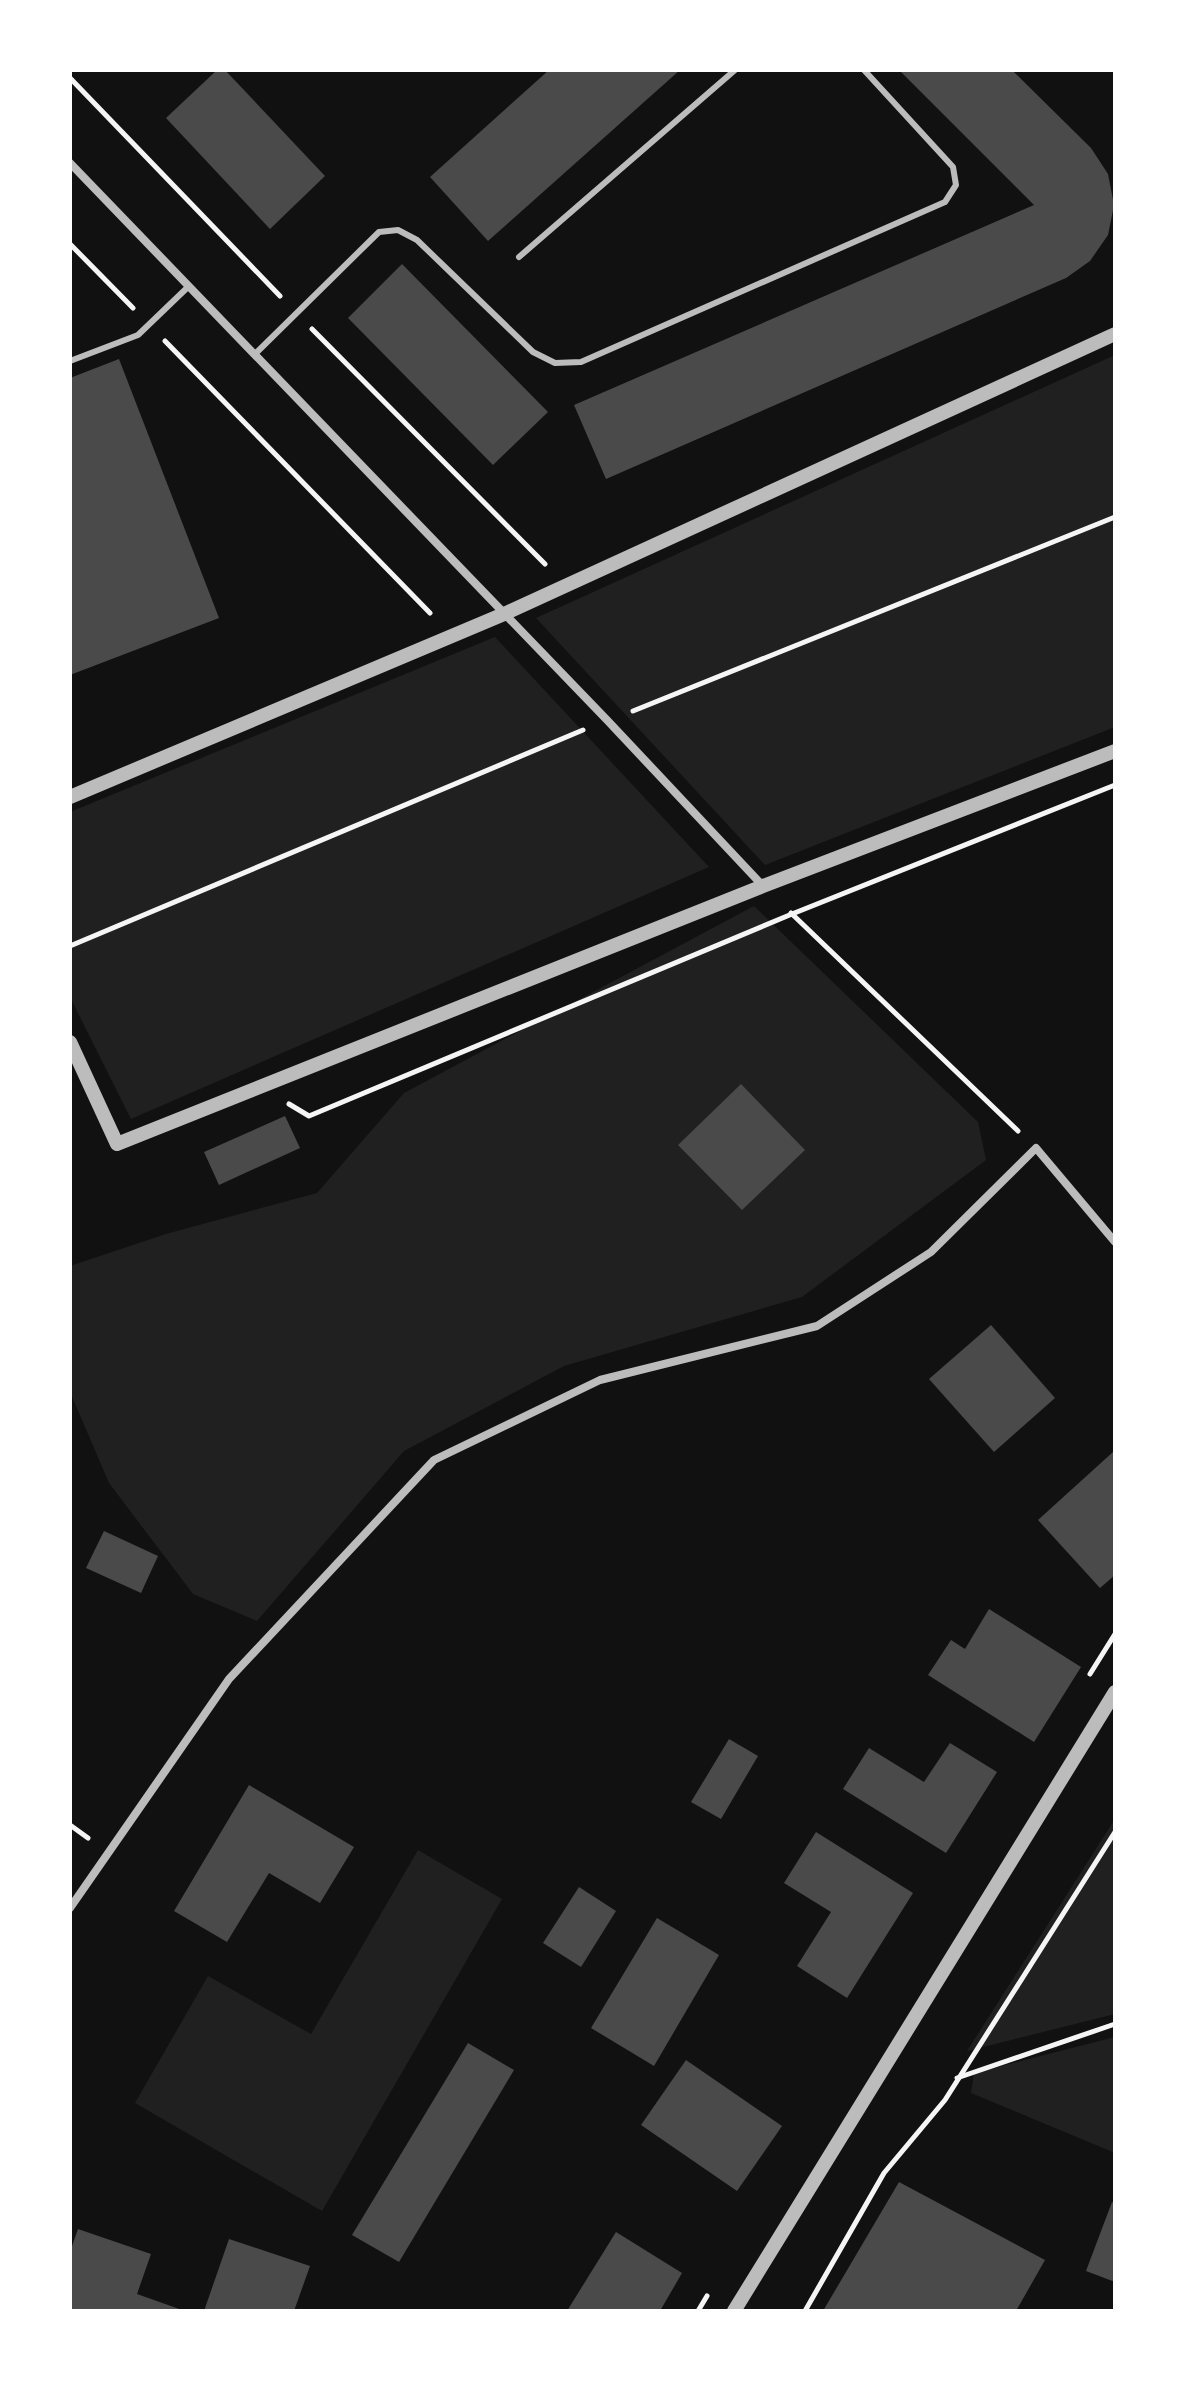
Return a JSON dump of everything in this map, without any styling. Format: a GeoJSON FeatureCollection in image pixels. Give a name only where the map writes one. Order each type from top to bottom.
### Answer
{"type":"FeatureCollection","features":[{"type":"Feature","properties":{"kind":"street"},"geometry":{"type":"LineString","coordinates":[[70,163],[763,886]]}},
{"type":"Feature","properties":{"kind":"street"},"geometry":{"type":"LineString","coordinates":[[70,797],[504,614],[1115,334]]}},
{"type":"Feature","properties":{"kind":"street"},"geometry":{"type":"LineString","coordinates":[[70,1042],[117,1144],[763,886],[1115,751]]}},
{"type":"Feature","properties":{"kind":"street"},"geometry":{"type":"LineString","coordinates":[[70,1908],[74,1896],[229,1679],[434,1460],[600,1380],[817,1326],[931,1252],[1036,1148],[1115,1242]]}},
{"type":"Feature","properties":{"kind":"street"},"geometry":{"type":"LineString","coordinates":[[734,2311],[1115,1692]]}},
{"type":"Feature","properties":{"kind":"lane"},"geometry":{"type":"LineString","coordinates":[[519,257],[735,70]]}},
{"type":"Feature","properties":{"kind":"lane"},"geometry":{"type":"LineString","coordinates":[[255,354],[379,232],[398,230],[417,240],[533,352],[555,363],[581,362],[945,202],[956,185],[953,167],[864,70]]}},
{"type":"Feature","properties":{"kind":"lane"},"geometry":{"type":"LineString","coordinates":[[70,361],[138,335],[189,286]]}},
{"type":"Feature","properties":{"kind":"path"},"geometry":{"type":"LineString","coordinates":[[70,244],[430,613]]}},
{"type":"Feature","properties":{"kind":"path"},"geometry":{"type":"LineString","coordinates":[[260,1087],[309,1116],[792,914],[1115,785]]}},
{"type":"Feature","properties":{"kind":"path"},"geometry":{"type":"LineString","coordinates":[[763,886],[1036,1148]]}},
{"type":"Feature","properties":{"kind":"path"},"geometry":{"type":"LineString","coordinates":[[805,2311],[884,2173],[945,2100],[1115,1832]]}},
{"type":"Feature","properties":{"kind":"path"},"geometry":{"type":"LineString","coordinates":[[957,2078],[1115,2024]]}},
{"type":"Feature","properties":{"kind":"shaded area"},"geometry":{"type":"Polygon","coordinates":[[[1115,355],[1115,727],[765,865],[536,618],[1115,355]]]}},
{"type":"Feature","properties":{"kind":"shaded area"},"geometry":{"type":"Polygon","coordinates":[[[495,637],[709,867],[131,1119],[70,997],[70,812],[495,637]]]}},
{"type":"Feature","properties":{"kind":"shaded area"},"geometry":{"type":"Polygon","coordinates":[[[754,906],[978,1122],[986,1160],[802,1297],[564,1366],[404,1451],[257,1621],[193,1594],[109,1483],[70,1392],[70,1266],[166,1234],[317,1193],[404,1093],[754,906]]]}},
{"type":"Feature","properties":{"kind":"shaded area"},"geometry":{"type":"Polygon","coordinates":[[[1115,1819],[1115,2014],[967,2051],[1115,1819]]]}},
{"type":"Feature","properties":{"kind":"shaded area"},"geometry":{"type":"Polygon","coordinates":[[[418,1850],[502,1899],[322,2211],[135,2103],[208,1976],[311,2034],[418,1850]]]}},
{"type":"Feature","properties":{"kind":"shaded area"},"geometry":{"type":"Polygon","coordinates":[[[1115,2037],[1115,2153],[971,2093],[974,2073],[1115,2037]]]}},
{"type":"Feature","properties":{"kind":"building"},"geometry":{"type":"Polygon","coordinates":[[[217,70],[225,70],[325,176],[270,229],[166,118],[217,70]]]}},
{"type":"Feature","properties":{"kind":"building"},"geometry":{"type":"Polygon","coordinates":[[[549,70],[680,70],[488,241],[430,177],[549,70]]]}},
{"type":"Feature","properties":{"kind":"building"},"geometry":{"type":"Polygon","coordinates":[[[899,70],[1012,70],[1091,148],[1108,174],[1114,205],[1108,235],[1090,261],[1066,278],[606,479],[574,405],[1034,205],[899,70]]]}},
{"type":"Feature","properties":{"kind":"building"},"geometry":{"type":"Polygon","coordinates":[[[402,264],[548,412],[493,465],[348,318],[402,264]]]}},
{"type":"Feature","properties":{"kind":"building"},"geometry":{"type":"Polygon","coordinates":[[[119,359],[219,618],[70,675],[70,378],[119,359]]]}},
{"type":"Feature","properties":{"kind":"building"},"geometry":{"type":"Polygon","coordinates":[[[741,1084],[805,1150],[742,1210],[678,1145],[741,1084]]]}},
{"type":"Feature","properties":{"kind":"building"},"geometry":{"type":"Polygon","coordinates":[[[285,1116],[300,1148],[219,1185],[204,1152],[285,1116]]]}},
{"type":"Feature","properties":{"kind":"building"},"geometry":{"type":"Polygon","coordinates":[[[991,1325],[1055,1398],[994,1452],[929,1379],[991,1325]]]}},
{"type":"Feature","properties":{"kind":"building"},"geometry":{"type":"Polygon","coordinates":[[[1113,1452],[1115,1575],[1100,1588],[1038,1520],[1113,1452]]]}},
{"type":"Feature","properties":{"kind":"building"},"geometry":{"type":"Polygon","coordinates":[[[104,1531],[158,1556],[141,1593],[86,1568],[104,1531]]]}},
{"type":"Feature","properties":{"kind":"building"},"geometry":{"type":"Polygon","coordinates":[[[989,1609],[1081,1667],[1034,1742],[928,1675],[951,1640],[965,1649],[989,1609]]]}},
{"type":"Feature","properties":{"kind":"building"},"geometry":{"type":"Polygon","coordinates":[[[729,1739],[758,1756],[721,1819],[691,1802],[729,1739]]]}},
{"type":"Feature","properties":{"kind":"building"},"geometry":{"type":"Polygon","coordinates":[[[950,1743],[997,1772],[946,1853],[843,1789],[869,1748],[924,1782],[950,1743]]]}},
{"type":"Feature","properties":{"kind":"building"},"geometry":{"type":"Polygon","coordinates":[[[249,1785],[354,1847],[320,1903],[269,1873],[227,1942],[174,1911],[249,1785]]]}},
{"type":"Feature","properties":{"kind":"building"},"geometry":{"type":"Polygon","coordinates":[[[816,1832],[913,1893],[847,1998],[797,1966],[831,1912],[784,1883],[816,1832]]]}},
{"type":"Feature","properties":{"kind":"building"},"geometry":{"type":"Polygon","coordinates":[[[579,1887],[616,1911],[581,1967],[543,1943],[579,1887]]]}},
{"type":"Feature","properties":{"kind":"building"},"geometry":{"type":"Polygon","coordinates":[[[657,1918],[719,1955],[654,2066],[591,2028],[657,1918]]]}},
{"type":"Feature","properties":{"kind":"building"},"geometry":{"type":"Polygon","coordinates":[[[468,2043],[514,2070],[399,2262],[352,2235],[468,2043]]]}},
{"type":"Feature","properties":{"kind":"building"},"geometry":{"type":"Polygon","coordinates":[[[686,2060],[782,2126],[737,2191],[641,2125],[686,2060]]]}},
{"type":"Feature","properties":{"kind":"building"},"geometry":{"type":"Polygon","coordinates":[[[899,2182],[1045,2260],[1016,2311],[823,2311],[899,2182]]]}},
{"type":"Feature","properties":{"kind":"building"},"geometry":{"type":"Polygon","coordinates":[[[1112,2202],[1115,2203],[1115,2282],[1086,2271],[1112,2202]]]}},
{"type":"Feature","properties":{"kind":"building"},"geometry":{"type":"Polygon","coordinates":[[[78,2229],[151,2254],[137,2294],[185,2311],[70,2311],[70,2252],[78,2229]]]}},
{"type":"Feature","properties":{"kind":"building"},"geometry":{"type":"Polygon","coordinates":[[[616,2232],[682,2273],[660,2311],[567,2311],[616,2232]]]}},
{"type":"Feature","properties":{"kind":"building"},"geometry":{"type":"Polygon","coordinates":[[[229,2239],[310,2266],[294,2311],[204,2311],[229,2239]]]}}]}
